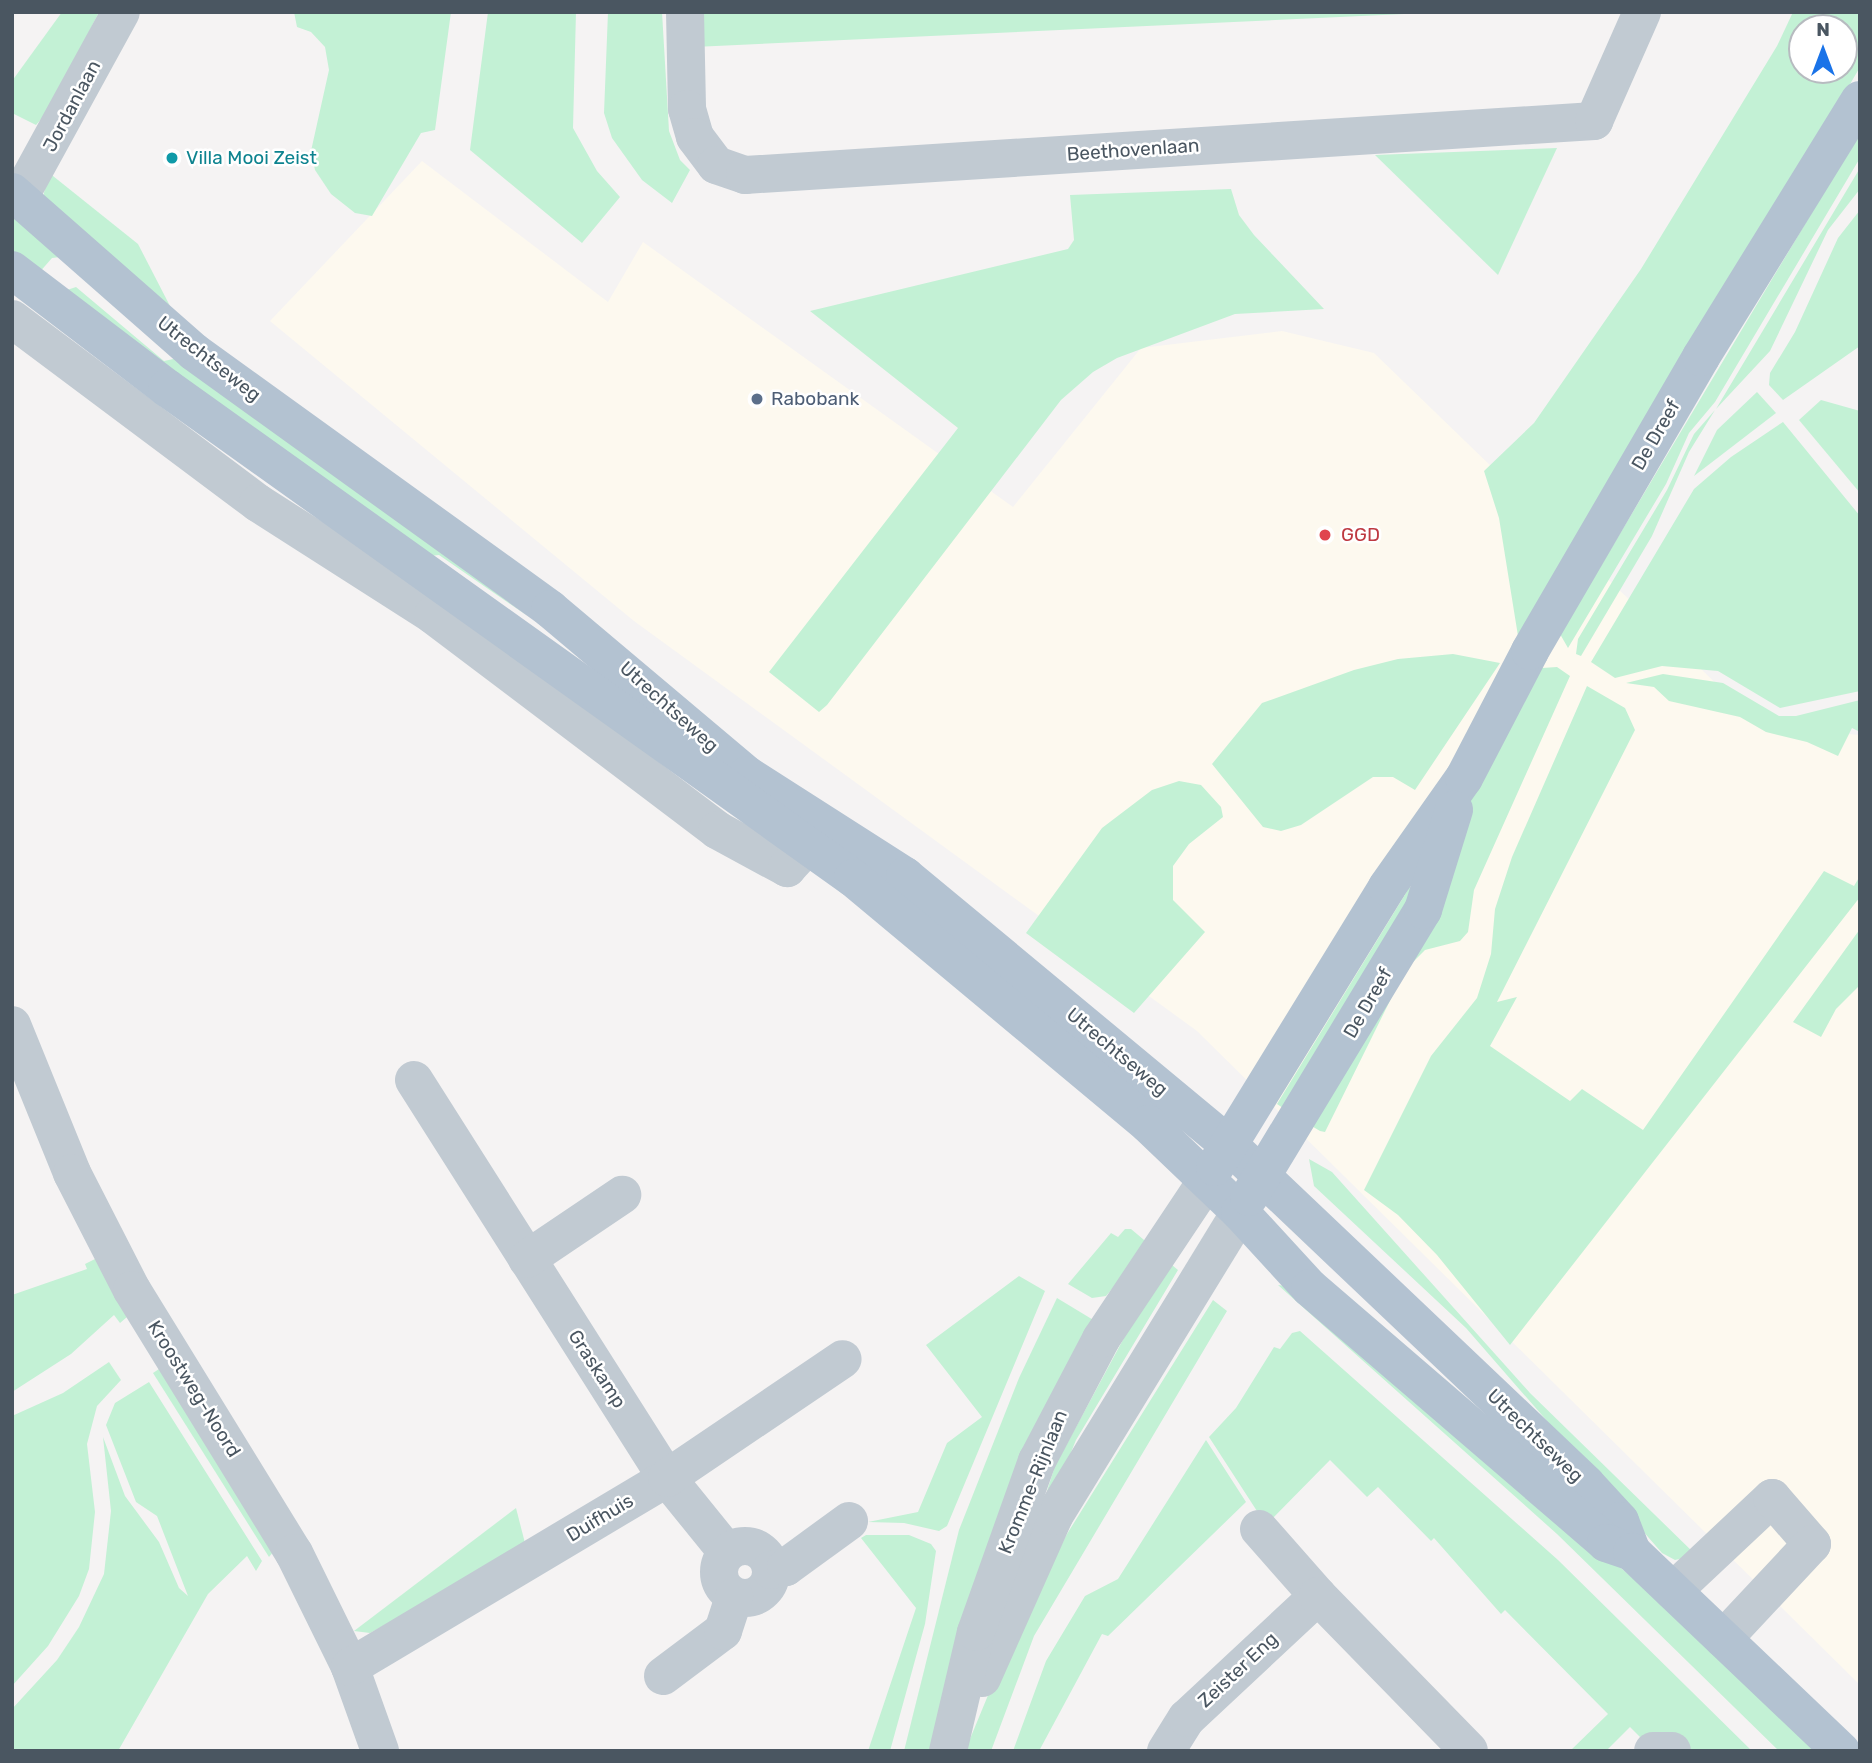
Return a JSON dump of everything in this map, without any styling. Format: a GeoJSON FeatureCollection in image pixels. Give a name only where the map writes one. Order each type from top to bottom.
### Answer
{"type":"FeatureCollection","features":[{"type":"Feature","properties":{"kind":"main road","name":"De Dreef"},"geometry":{"type":"LineString","coordinates":[[1207,1181],[1387,887],[1464,778],[1557,604],[1701,357],[1860,100]]}},
{"type":"Feature","properties":{"kind":"main road","name":"Utrechtseweg"},"geometry":{"type":"LineString","coordinates":[[16,195],[194,352],[550,609],[747,775],[905,876],[1229,1145],[1586,1484],[1620,1521],[1632,1552]]}},
{"type":"Feature","properties":{"kind":"main road"},"geometry":{"type":"LineString","coordinates":[[43,294],[78,249]]}},
{"type":"Feature","properties":{"kind":"main road","name":"Utrechtseweg"},"geometry":{"type":"LineString","coordinates":[[12,270],[283,470],[526,642],[674,752],[809,844],[1149,1125],[1240,1212],[1310,1288],[1606,1543],[1632,1552],[1841,1751]]}},
{"type":"Feature","properties":{"kind":"main road"},"geometry":{"type":"LineString","coordinates":[[526,642],[550,609]]}},
{"type":"Feature","properties":{"kind":"main road","name":"De Dreef"},"geometry":{"type":"LineString","coordinates":[[1240,1212],[1423,910],[1464,778]]}},
{"type":"Feature","properties":{"kind":"street","name":"Jordanlaan"},"geometry":{"type":"LineString","coordinates":[[16,195],[121,12]]}},
{"type":"Feature","properties":{"kind":"street","name":"Beethovenlaan"},"geometry":{"type":"LineString","coordinates":[[685,12],[687,109],[695,137],[716,165],[745,175],[1594,121],[1642,12]]}},
{"type":"Feature","properties":{"kind":"street"},"geometry":{"type":"LineString","coordinates":[[12,319],[258,503],[433,615],[668,796],[753,853],[786,868],[809,844]]}},
{"type":"Feature","properties":{"kind":"street"},"geometry":{"type":"LineString","coordinates":[[258,503],[283,470]]}},
{"type":"Feature","properties":{"kind":"street","name":"Kroostweg-Noord"},"geometry":{"type":"LineString","coordinates":[[12,1025],[72,1173],[132,1290],[294,1553],[350,1667],[380,1751]]}},
{"type":"Feature","properties":{"kind":"street","name":"Graskamp"},"geometry":{"type":"LineString","coordinates":[[414,1080],[667,1478],[727,1552]]}},
{"type":"Feature","properties":{"kind":"street","name":"Kromme-Rijnlaan"},"geometry":{"type":"LineString","coordinates":[[951,1742],[1038,1509],[1068,1396],[1207,1181]]}},
{"type":"Feature","properties":{"kind":"street"},"geometry":{"type":"LineString","coordinates":[[527,1259],[622,1195]]}},
{"type":"Feature","properties":{"kind":"street","name":"Kromme-Rijnlaan"},"geometry":{"type":"LineString","coordinates":[[1038,1509],[1240,1212]]}},
{"type":"Feature","properties":{"kind":"street","name":"Duifhuis"},"geometry":{"type":"LineString","coordinates":[[350,1667],[667,1478],[843,1359]]}},
{"type":"Feature","properties":{"kind":"street"},"geometry":{"type":"LineString","coordinates":[[1673,1591],[1772,1498],[1812,1544],[1723,1639]]}},
{"type":"Feature","properties":{"kind":"street"},"geometry":{"type":"LineString","coordinates":[[771,1570],[786,1567],[849,1521]]}},
{"type":"Feature","properties":{"kind":"street"},"geometry":{"type":"LineString","coordinates":[[1259,1529],[1462,1749]]}},
{"type":"Feature","properties":{"kind":"street"},"geometry":{"type":"LineString","coordinates":[[751,1547],[765,1555],[771,1570],[760,1594],[734,1597],[718,1576],[727,1552],[751,1547]]}},
{"type":"Feature","properties":{"kind":"street","name":"Zeister Eng"},"geometry":{"type":"LineString","coordinates":[[1166,1751],[1186,1718],[1318,1596]]}},
{"type":"Feature","properties":{"kind":"street"},"geometry":{"type":"LineString","coordinates":[[663,1676],[723,1631],[734,1597]]}},
{"type":"Feature","properties":{"kind":"street"},"geometry":{"type":"LineString","coordinates":[[1653,1751],[1672,1751]]}},
{"type":"Feature","properties":{"kind":"shaded area"},"geometry":{"type":"Polygon","coordinates":[[[422,161],[608,302],[643,242],[1013,507],[1141,348],[1282,331],[1374,353],[1761,727],[1860,735],[1860,1685],[1197,1031],[634,621],[270,321],[422,161]]]}},
{"type":"Feature","properties":{"kind":"green space"},"geometry":{"type":"Polygon","coordinates":[[[62,12],[99,12],[50,109],[36,125],[12,113],[12,81],[62,12]]]}},
{"type":"Feature","properties":{"kind":"green space"},"geometry":{"type":"Polygon","coordinates":[[[294,12],[451,12],[435,130],[421,133],[372,216],[355,213],[331,194],[315,170],[311,151],[329,70],[325,47],[311,32],[297,27],[294,12]]]}},
{"type":"Feature","properties":{"kind":"green space"},"geometry":{"type":"Polygon","coordinates":[[[488,12],[576,12],[573,128],[597,171],[620,197],[582,243],[470,150],[488,12]]]}},
{"type":"Feature","properties":{"kind":"green space"},"geometry":{"type":"Polygon","coordinates":[[[608,12],[662,12],[669,131],[680,160],[690,170],[672,203],[642,180],[612,138],[604,113],[608,12]]]}},
{"type":"Feature","properties":{"kind":"green space"},"geometry":{"type":"Polygon","coordinates":[[[693,12],[1447,12],[694,47],[693,12]]]}},
{"type":"Feature","properties":{"kind":"green space"},"geometry":{"type":"Polygon","coordinates":[[[1793,12],[1860,12],[1858,70],[1858,14],[1792,14],[1793,12]]]}},
{"type":"Feature","properties":{"kind":"green space"},"geometry":{"type":"Polygon","coordinates":[[[1788,23],[1788,84],[1850,84],[1702,338],[1518,636],[1499,518],[1484,471],[1534,423],[1641,269],[1777,46],[1788,23]]]}},
{"type":"Feature","properties":{"kind":"green space"},"geometry":{"type":"Polygon","coordinates":[[[1860,132],[1860,158],[1715,402],[1689,433],[1666,484],[1568,648],[1560,634],[1860,132]]]}},
{"type":"Feature","properties":{"kind":"green space"},"geometry":{"type":"Polygon","coordinates":[[[1557,148],[1498,275],[1375,155],[1557,148]]]}},
{"type":"Feature","properties":{"kind":"green space"},"geometry":{"type":"Polygon","coordinates":[[[1860,168],[1860,189],[1828,230],[1770,351],[1716,409],[1860,168]]]}},
{"type":"Feature","properties":{"kind":"green space"},"geometry":{"type":"Polygon","coordinates":[[[48,172],[138,244],[170,306],[43,198],[48,172]]]}},
{"type":"Feature","properties":{"kind":"green space"},"geometry":{"type":"Polygon","coordinates":[[[1231,189],[1239,215],[1254,235],[1324,309],[1235,314],[1117,358],[1093,372],[1061,400],[827,705],[819,712],[769,672],[958,428],[810,311],[1068,249],[1074,240],[1070,195],[1231,189]]]}},
{"type":"Feature","properties":{"kind":"green space"},"geometry":{"type":"Polygon","coordinates":[[[1860,210],[1860,346],[1783,400],[1769,385],[1770,373],[1795,332],[1838,238],[1860,210]]]}},
{"type":"Feature","properties":{"kind":"green space"},"geometry":{"type":"Polygon","coordinates":[[[12,213],[60,257],[52,258],[38,274],[12,260],[12,213]]]}},
{"type":"Feature","properties":{"kind":"green space"},"geometry":{"type":"Polygon","coordinates":[[[76,287],[164,361],[178,358],[529,617],[439,555],[420,557],[67,290],[76,287]]]}},
{"type":"Feature","properties":{"kind":"green space"},"geometry":{"type":"Polygon","coordinates":[[[1757,392],[1776,413],[1694,476],[1717,430],[1757,392]]]}},
{"type":"Feature","properties":{"kind":"green space"},"geometry":{"type":"Polygon","coordinates":[[[1821,400],[1860,411],[1860,493],[1799,420],[1821,400]]]}},
{"type":"Feature","properties":{"kind":"green space"},"geometry":{"type":"Polygon","coordinates":[[[1715,410],[1689,452],[1652,536],[1581,656],[1576,654],[1578,639],[1667,490],[1694,434],[1715,410]]]}},
{"type":"Feature","properties":{"kind":"green space"},"geometry":{"type":"Polygon","coordinates":[[[1783,422],[1860,516],[1860,691],[1780,708],[1718,671],[1662,666],[1615,678],[1591,662],[1694,489],[1731,457],[1783,422]]]}},
{"type":"Feature","properties":{"kind":"green space"},"geometry":{"type":"Polygon","coordinates":[[[1453,654],[1500,663],[1415,790],[1393,777],[1373,777],[1301,825],[1281,831],[1263,827],[1212,764],[1262,703],[1354,670],[1398,659],[1453,654]]]}},
{"type":"Feature","properties":{"kind":"green space"},"geometry":{"type":"Polygon","coordinates":[[[1557,667],[1570,676],[1474,890],[1468,932],[1460,941],[1425,950],[1412,963],[1421,938],[1325,1132],[1320,1131],[1310,1125],[1483,766],[1542,668],[1557,667]]]}},
{"type":"Feature","properties":{"kind":"green space"},"geometry":{"type":"Polygon","coordinates":[[[1663,674],[1723,683],[1779,716],[1796,716],[1860,700],[1860,732],[1852,728],[1838,756],[1807,742],[1766,732],[1740,717],[1669,701],[1654,687],[1626,683],[1663,674]]]}},
{"type":"Feature","properties":{"kind":"green space"},"geometry":{"type":"Polygon","coordinates":[[[1587,686],[1625,708],[1635,730],[1497,1002],[1517,997],[1490,1046],[1570,1101],[1582,1089],[1643,1130],[1824,871],[1854,886],[1860,876],[1860,897],[1510,1345],[1437,1255],[1398,1215],[1364,1190],[1431,1056],[1477,998],[1491,954],[1495,909],[1512,857],[1587,686]]]}},
{"type":"Feature","properties":{"kind":"green space"},"geometry":{"type":"Polygon","coordinates":[[[1179,781],[1201,785],[1221,807],[1223,817],[1189,844],[1173,866],[1173,900],[1205,932],[1134,1013],[1026,933],[1102,828],[1152,790],[1179,781]]]}},
{"type":"Feature","properties":{"kind":"green space"},"geometry":{"type":"Polygon","coordinates":[[[1421,886],[1289,1112],[1277,1104],[1409,888],[1421,886]]]}},
{"type":"Feature","properties":{"kind":"green space"},"geometry":{"type":"Polygon","coordinates":[[[1860,929],[1860,985],[1836,1009],[1821,1037],[1793,1022],[1860,929]]]}},
{"type":"Feature","properties":{"kind":"green space"},"geometry":{"type":"Polygon","coordinates":[[[1309,1159],[1332,1172],[1530,1393],[1696,1555],[1675,1560],[1662,1553],[1466,1328],[1314,1186],[1309,1159]]]}},
{"type":"Feature","properties":{"kind":"green space"},"geometry":{"type":"Polygon","coordinates":[[[1125,1229],[1131,1229],[1150,1245],[1106,1296],[1092,1298],[1068,1284],[1111,1233],[1118,1237],[1125,1229]]]}},
{"type":"Feature","properties":{"kind":"green space"},"geometry":{"type":"Polygon","coordinates":[[[97,1258],[127,1317],[120,1323],[114,1315],[71,1354],[12,1392],[12,1295],[87,1269],[85,1264],[97,1258]]]}},
{"type":"Feature","properties":{"kind":"green space"},"geometry":{"type":"Polygon","coordinates":[[[1166,1260],[1178,1270],[1076,1440],[1053,1497],[1047,1491],[1055,1466],[1166,1260]]]}},
{"type":"Feature","properties":{"kind":"green space"},"geometry":{"type":"Polygon","coordinates":[[[1019,1276],[1045,1291],[947,1526],[939,1531],[904,1523],[868,1522],[918,1512],[947,1443],[982,1417],[926,1345],[1019,1276]]]}},
{"type":"Feature","properties":{"kind":"green space"},"geometry":{"type":"Polygon","coordinates":[[[1278,1285],[1292,1287],[1642,1586],[1816,1751],[1779,1751],[1557,1534],[1278,1285]]]}},
{"type":"Feature","properties":{"kind":"green space"},"geometry":{"type":"Polygon","coordinates":[[[1057,1298],[1095,1321],[929,1751],[904,1751],[959,1530],[1019,1378],[1057,1298]]]}},
{"type":"Feature","properties":{"kind":"green space"},"geometry":{"type":"Polygon","coordinates":[[[1213,1300],[1227,1311],[1034,1636],[991,1751],[965,1751],[1003,1659],[1067,1534],[1213,1300]]]}},
{"type":"Feature","properties":{"kind":"green space"},"geometry":{"type":"Polygon","coordinates":[[[1300,1331],[1558,1560],[1752,1751],[1691,1751],[1648,1745],[1630,1727],[1606,1751],[1570,1751],[1608,1714],[1505,1610],[1501,1614],[1434,1538],[1431,1541],[1378,1487],[1367,1497],[1330,1460],[1266,1525],[1209,1437],[1236,1408],[1274,1347],[1280,1349],[1292,1333],[1300,1331]]]}},
{"type":"Feature","properties":{"kind":"green space"},"geometry":{"type":"Polygon","coordinates":[[[109,1362],[121,1380],[97,1406],[87,1444],[95,1512],[89,1569],[79,1596],[48,1646],[12,1686],[12,1416],[63,1393],[109,1362]]]}},
{"type":"Feature","properties":{"kind":"green space"},"geometry":{"type":"Polygon","coordinates":[[[159,1369],[274,1551],[269,1557],[153,1373],[159,1369]]]}},
{"type":"Feature","properties":{"kind":"green space"},"geometry":{"type":"Polygon","coordinates":[[[149,1382],[262,1561],[256,1571],[247,1556],[208,1594],[118,1751],[12,1751],[12,1709],[57,1660],[79,1627],[104,1574],[111,1511],[103,1437],[125,1496],[159,1542],[179,1588],[188,1596],[157,1516],[136,1502],[106,1425],[115,1403],[149,1382]]]}},
{"type":"Feature","properties":{"kind":"green space"},"geometry":{"type":"Polygon","coordinates":[[[1206,1440],[1246,1502],[1108,1636],[1102,1634],[1039,1751],[1013,1751],[1046,1661],[1085,1596],[1118,1579],[1206,1440]]]}},
{"type":"Feature","properties":{"kind":"green space"},"geometry":{"type":"Polygon","coordinates":[[[516,1508],[526,1547],[370,1633],[354,1631],[516,1508]]]}},
{"type":"Feature","properties":{"kind":"green space"},"geometry":{"type":"Polygon","coordinates":[[[866,1535],[909,1535],[931,1544],[936,1551],[925,1624],[890,1751],[868,1751],[916,1608],[861,1538],[866,1535]]]}},
{"type":"Feature","properties":{"kind":"place","name":"Villa Mooi Zeist"},"geometry":{"type":"Point","coordinates":[172,158]}},
{"type":"Feature","properties":{"kind":"place","name":"Rabobank"},"geometry":{"type":"Point","coordinates":[757,399]}},
{"type":"Feature","properties":{"kind":"place","name":"GGD"},"geometry":{"type":"Point","coordinates":[1325,535]}}]}
